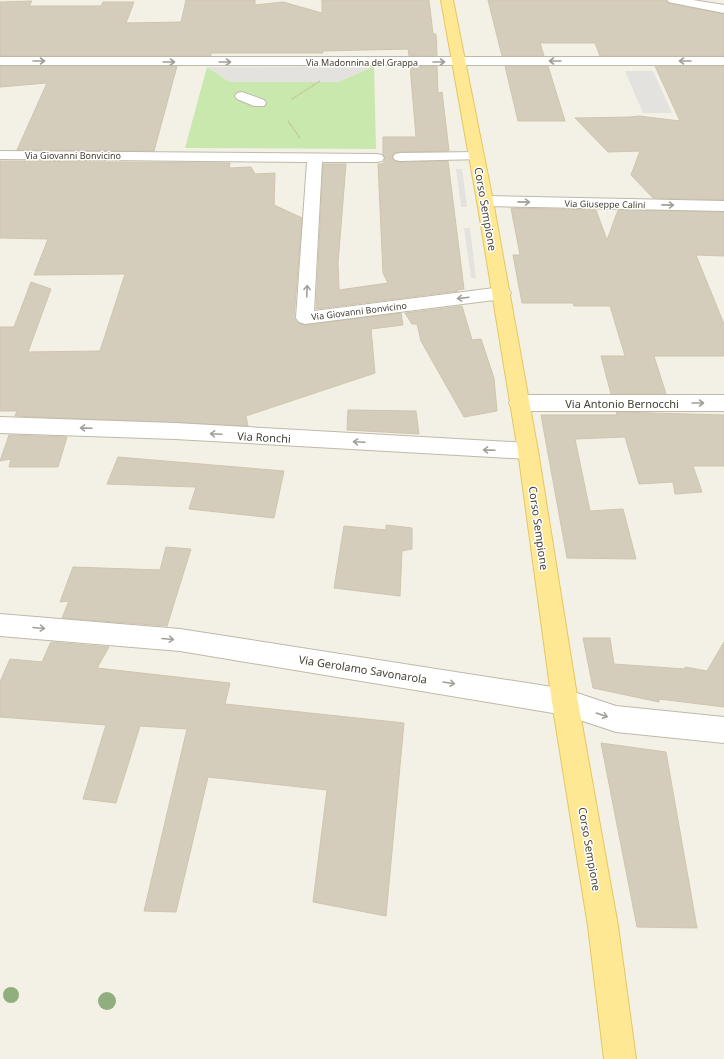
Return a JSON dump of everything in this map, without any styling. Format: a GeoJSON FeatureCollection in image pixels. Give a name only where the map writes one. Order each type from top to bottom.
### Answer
{"type":"FeatureCollection","features":[{"type":"Feature","properties":{"kind":"main road","name":"Corso Sempione"},"geometry":{"type":"LineString","coordinates":[[447,0],[502,293],[528,452],[565,702],[603,926],[620,1059]]}},
{"type":"Feature","properties":{"kind":"street"},"geometry":{"type":"LineString","coordinates":[[673,0],[724,9]]}},
{"type":"Feature","properties":{"kind":"street","name":"Via Madonnina del Grappa"},"geometry":{"type":"LineString","coordinates":[[0,61],[724,61]]}},
{"type":"Feature","properties":{"kind":"street"},"geometry":{"type":"LineString","coordinates":[[242,96],[258,103]]}},
{"type":"Feature","properties":{"kind":"street","name":"Via Giovanni Bonvicino"},"geometry":{"type":"LineString","coordinates":[[0,154],[377,158]]}},
{"type":"Feature","properties":{"kind":"street"},"geometry":{"type":"LineString","coordinates":[[400,157],[477,156]]}},
{"type":"Feature","properties":{"kind":"street","name":"Via Giovanni Bonvicino"},"geometry":{"type":"LineString","coordinates":[[315,158],[305,318],[502,293]]}},
{"type":"Feature","properties":{"kind":"street","name":"Via Giuseppe Calini"},"geometry":{"type":"LineString","coordinates":[[485,201],[724,206]]}},
{"type":"Feature","properties":{"kind":"street","name":"Via Antonio Bernocchi"},"geometry":{"type":"LineString","coordinates":[[519,403],[724,403]]}},
{"type":"Feature","properties":{"kind":"street","name":"Via Ronchi"},"geometry":{"type":"LineString","coordinates":[[0,426],[175,431],[528,452]]}},
{"type":"Feature","properties":{"kind":"street","name":"Via Gerolamo Savonarola"},"geometry":{"type":"LineString","coordinates":[[0,625],[180,640],[565,702],[616,719],[724,730]]}},
{"type":"Feature","properties":{"kind":"path"},"geometry":{"type":"LineString","coordinates":[[292,99],[324,78]]}},
{"type":"Feature","properties":{"kind":"green space"},"geometry":{"type":"Polygon","coordinates":[[[374,66],[376,149],[185,148],[207,67],[230,82],[338,82],[374,66]]]}},
{"type":"Feature","properties":{"kind":"shaded area"},"geometry":{"type":"Polygon","coordinates":[[[374,66],[338,82],[230,82],[207,67],[374,66]]]}},
{"type":"Feature","properties":{"kind":"shaded area"},"geometry":{"type":"Polygon","coordinates":[[[625,71],[653,71],[672,113],[643,113],[625,71]]]}},
{"type":"Feature","properties":{"kind":"shaded area"},"geometry":{"type":"Polygon","coordinates":[[[456,169],[462,169],[467,207],[461,207],[456,169]]]}},
{"type":"Feature","properties":{"kind":"shaded area"},"geometry":{"type":"Polygon","coordinates":[[[464,228],[470,228],[476,278],[471,278],[464,228]]]}},
{"type":"Feature","properties":{"kind":"building"},"geometry":{"type":"Polygon","coordinates":[[[186,0],[255,0],[255,5],[283,2],[322,13],[322,0],[429,0],[433,34],[436,34],[437,56],[409,56],[408,49],[322,51],[323,53],[211,53],[211,56],[0,56],[0,2],[32,1],[29,6],[101,6],[103,2],[134,2],[126,23],[181,22],[186,0]]]}},
{"type":"Feature","properties":{"kind":"building"},"geometry":{"type":"Polygon","coordinates":[[[488,0],[666,0],[668,3],[724,14],[724,56],[600,56],[595,43],[540,43],[544,56],[502,56],[488,0]]]}},
{"type":"Feature","properties":{"kind":"building"},"geometry":{"type":"Polygon","coordinates":[[[0,66],[177,66],[154,151],[17,150],[47,83],[0,87],[0,66]]]}},
{"type":"Feature","properties":{"kind":"building"},"geometry":{"type":"Polygon","coordinates":[[[410,66],[437,66],[438,93],[442,92],[449,151],[400,152],[394,153],[392,158],[395,161],[400,162],[448,161],[464,289],[316,309],[323,164],[346,164],[338,263],[339,290],[388,283],[383,273],[378,164],[383,164],[385,159],[383,154],[383,137],[416,137],[410,66]]]}},
{"type":"Feature","properties":{"kind":"building"},"geometry":{"type":"Polygon","coordinates":[[[505,66],[548,66],[565,121],[518,121],[505,66]]]}},
{"type":"Feature","properties":{"kind":"building"},"geometry":{"type":"Polygon","coordinates":[[[655,66],[724,66],[724,200],[653,198],[631,175],[640,151],[608,152],[575,118],[639,116],[680,121],[655,66]]]}},
{"type":"Feature","properties":{"kind":"building"},"geometry":{"type":"Polygon","coordinates":[[[0,161],[230,163],[229,168],[251,167],[255,174],[275,173],[274,205],[302,218],[294,318],[298,323],[305,325],[401,313],[403,325],[371,329],[375,373],[246,416],[248,426],[15,416],[17,411],[0,411],[0,327],[14,327],[31,282],[51,289],[28,352],[100,351],[125,274],[34,275],[48,239],[0,238],[0,161]]]}},
{"type":"Feature","properties":{"kind":"building"},"geometry":{"type":"Polygon","coordinates":[[[511,208],[596,210],[607,240],[618,210],[724,212],[724,256],[696,255],[724,324],[724,356],[654,356],[666,394],[611,394],[601,356],[625,356],[610,306],[574,306],[573,303],[522,303],[513,255],[520,255],[511,208]]]}},
{"type":"Feature","properties":{"kind":"building"},"geometry":{"type":"Polygon","coordinates":[[[462,306],[472,340],[481,339],[494,378],[497,411],[464,417],[421,341],[417,324],[412,324],[405,313],[462,306]]]}},
{"type":"Feature","properties":{"kind":"building"},"geometry":{"type":"Polygon","coordinates":[[[348,410],[416,411],[419,434],[347,430],[348,410]]]}},
{"type":"Feature","properties":{"kind":"building"},"geometry":{"type":"Polygon","coordinates":[[[616,412],[724,415],[724,466],[693,466],[702,492],[675,494],[673,482],[639,484],[625,437],[575,439],[590,511],[623,509],[636,559],[567,558],[541,415],[617,415],[616,412]]]}},
{"type":"Feature","properties":{"kind":"building"},"geometry":{"type":"Polygon","coordinates":[[[9,435],[67,437],[58,467],[9,467],[11,459],[0,461],[9,435]]]}},
{"type":"Feature","properties":{"kind":"building"},"geometry":{"type":"Polygon","coordinates":[[[118,457],[284,471],[274,518],[189,509],[196,487],[107,484],[118,457]]]}},
{"type":"Feature","properties":{"kind":"building"},"geometry":{"type":"Polygon","coordinates":[[[386,525],[412,528],[412,549],[402,551],[400,596],[334,588],[344,526],[386,530],[386,525]]]}},
{"type":"Feature","properties":{"kind":"building"},"geometry":{"type":"Polygon","coordinates":[[[166,547],[191,549],[167,626],[62,618],[69,601],[60,602],[73,567],[160,570],[166,547]]]}},
{"type":"Feature","properties":{"kind":"building"},"geometry":{"type":"Polygon","coordinates":[[[583,638],[610,638],[614,664],[685,669],[685,667],[707,671],[724,642],[724,707],[659,699],[659,702],[593,688],[583,638]]]}},
{"type":"Feature","properties":{"kind":"building"},"geometry":{"type":"Polygon","coordinates":[[[51,642],[109,647],[97,668],[230,683],[225,704],[404,723],[386,916],[313,902],[327,790],[208,777],[176,912],[144,911],[187,729],[140,726],[116,803],[83,799],[106,725],[0,717],[0,682],[10,659],[42,662],[51,642]]]}},
{"type":"Feature","properties":{"kind":"building"},"geometry":{"type":"Polygon","coordinates":[[[601,743],[666,752],[697,928],[637,927],[601,743]]]}}]}
